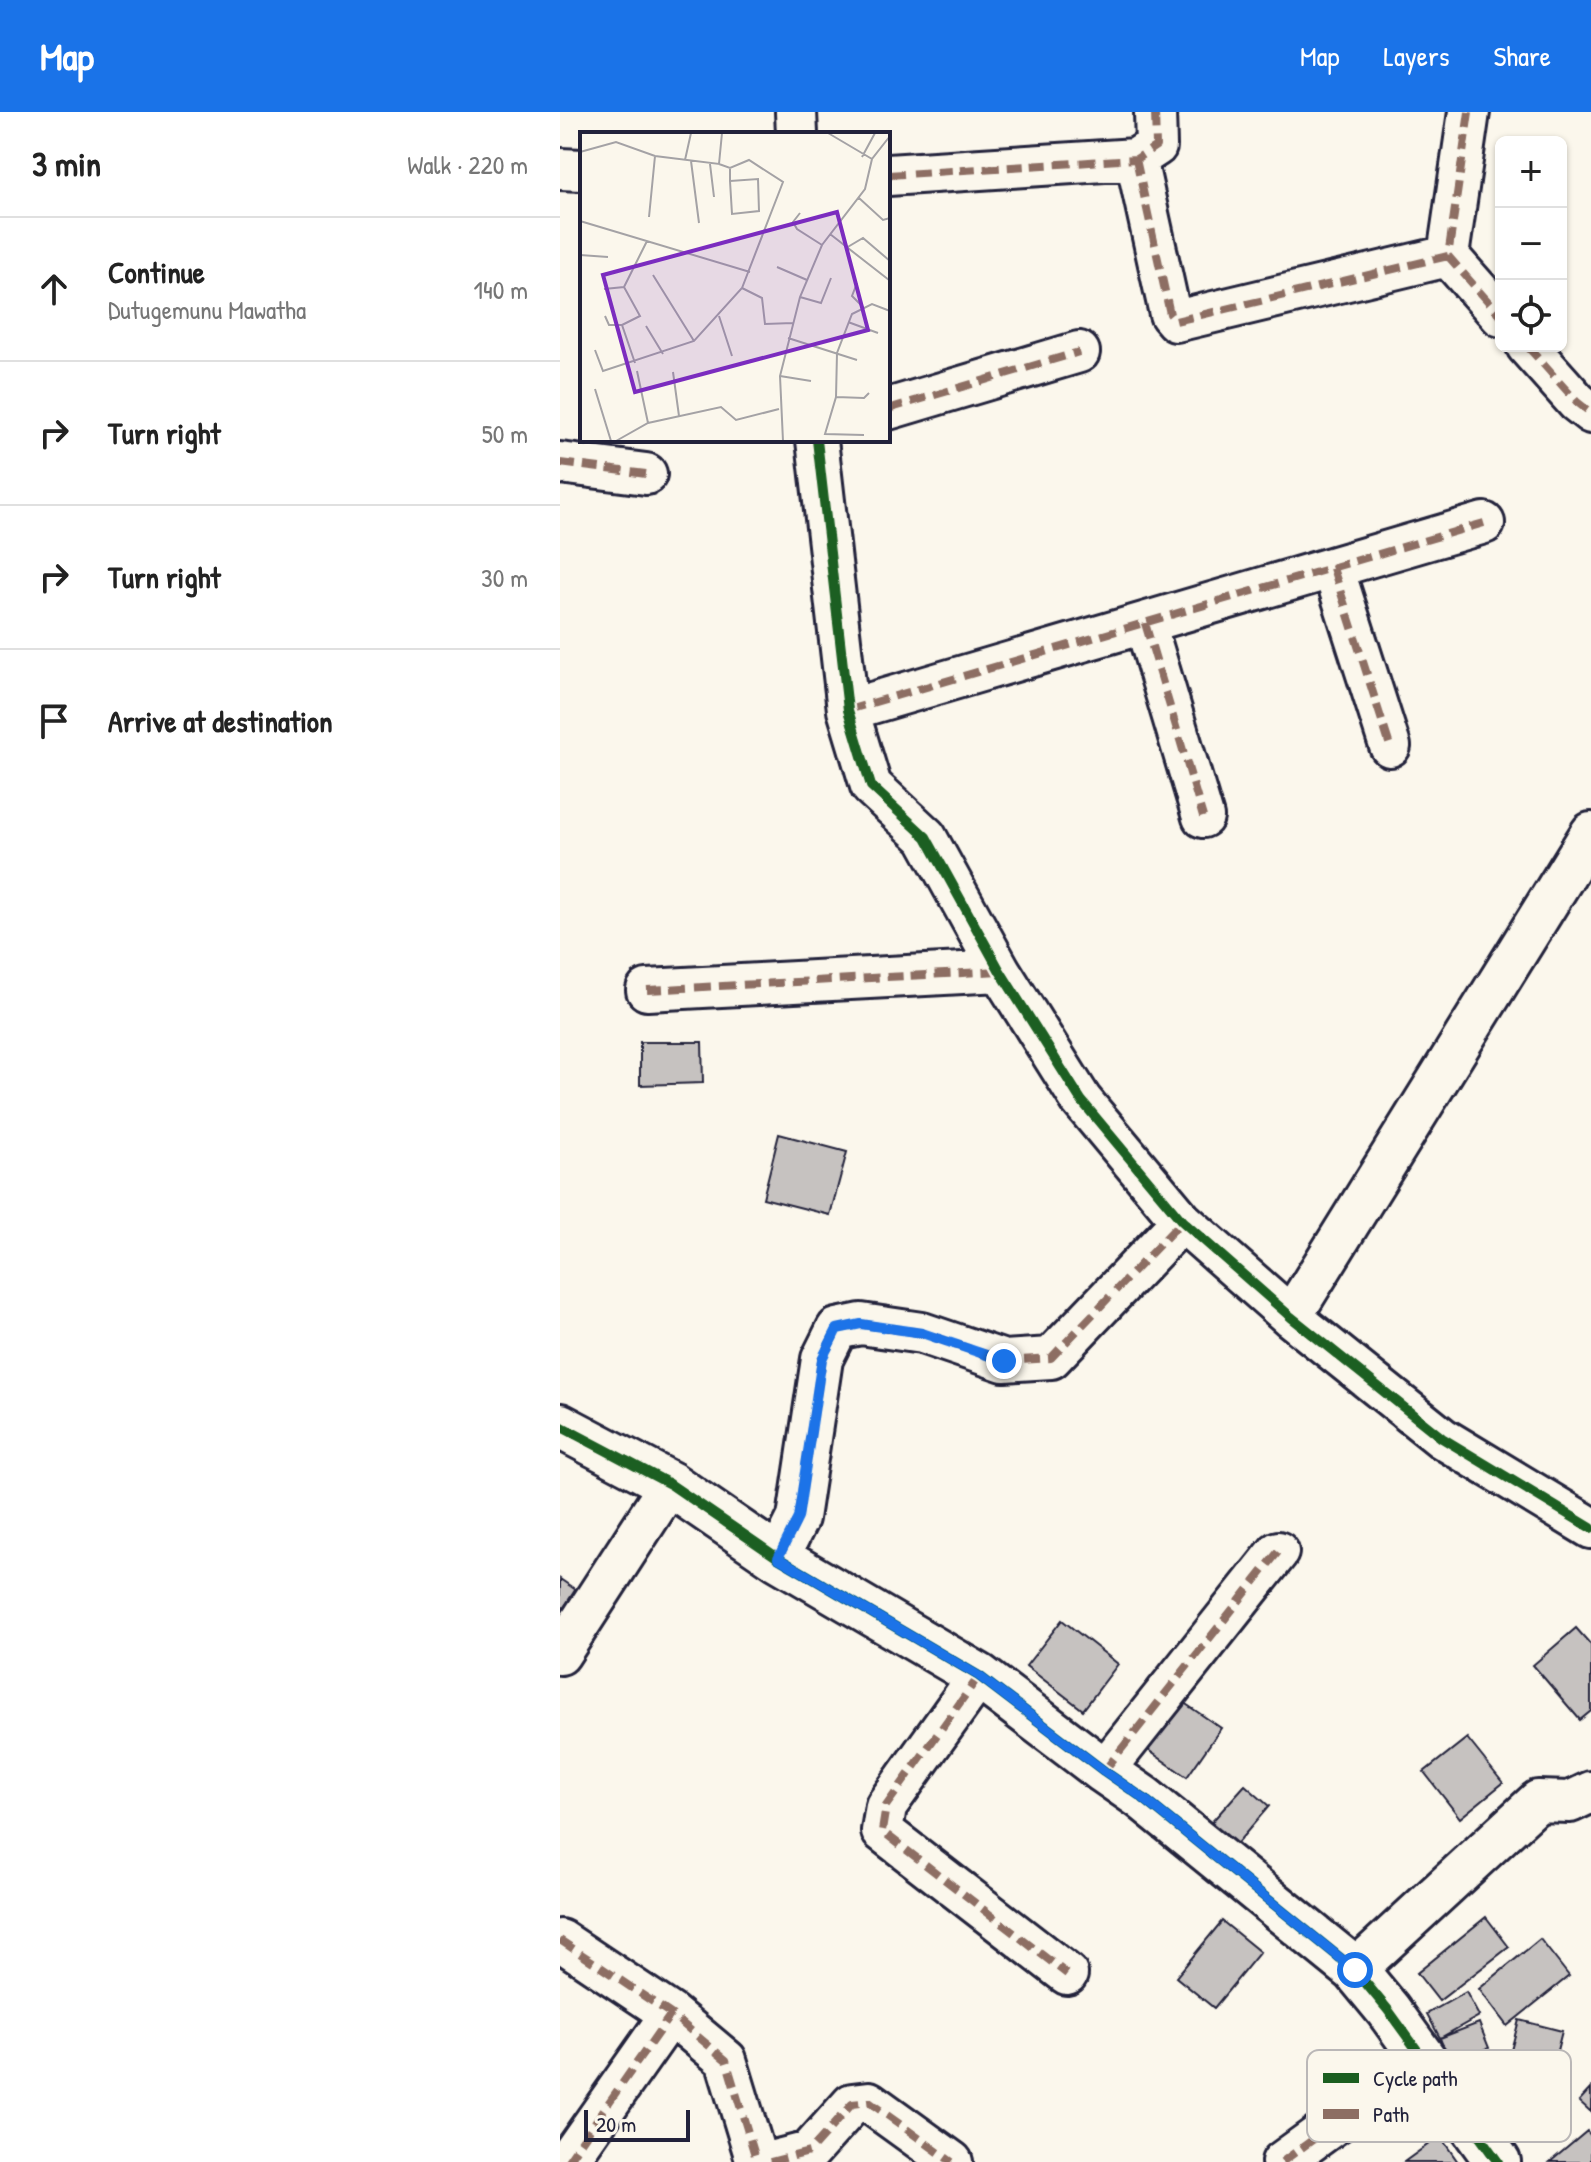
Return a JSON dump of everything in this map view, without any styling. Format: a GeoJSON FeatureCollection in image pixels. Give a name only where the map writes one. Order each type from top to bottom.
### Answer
{"type":"FeatureCollection","features":[{"type":"Feature","properties":{"kind":"street"},"geometry":{"type":"LineString","coordinates":[[796,112],[797,132]]}},
{"type":"Feature","properties":{"kind":"street"},"geometry":{"type":"LineString","coordinates":[[890,175],[1136,159],[1156,146],[1155,112]]}},
{"type":"Feature","properties":{"kind":"street"},"geometry":{"type":"LineString","coordinates":[[1469,112],[1448,256],[1495,309]]}},
{"type":"Feature","properties":{"kind":"street"},"geometry":{"type":"LineString","coordinates":[[1136,159],[1170,314],[1176,321],[1448,256]]}},
{"type":"Feature","properties":{"kind":"street"},"geometry":{"type":"LineString","coordinates":[[560,169],[580,170]]}},
{"type":"Feature","properties":{"kind":"street"},"geometry":{"type":"LineString","coordinates":[[890,408],[1079,352]]}},
{"type":"Feature","properties":{"kind":"street"},"geometry":{"type":"LineString","coordinates":[[1532,352],[1577,402],[1591,413]]}},
{"type":"Feature","properties":{"kind":"street"},"geometry":{"type":"LineString","coordinates":[[817,442],[848,710],[871,786],[926,837],[1000,971],[1081,1100],[1182,1221],[1291,1317],[1442,1438],[1591,1528]]}},
{"type":"Feature","properties":{"kind":"street"},"geometry":{"type":"LineString","coordinates":[[560,463],[646,474]]}},
{"type":"Feature","properties":{"kind":"street"},"geometry":{"type":"LineString","coordinates":[[848,710],[1484,523]]}},
{"type":"Feature","properties":{"kind":"street"},"geometry":{"type":"LineString","coordinates":[[1333,568],[1390,746]]}},
{"type":"Feature","properties":{"kind":"street"},"geometry":{"type":"LineString","coordinates":[[1145,623],[1203,817]]}},
{"type":"Feature","properties":{"kind":"street"},"geometry":{"type":"LineString","coordinates":[[1291,1317],[1591,833]]}},
{"type":"Feature","properties":{"kind":"street"},"geometry":{"type":"LineString","coordinates":[[647,990],[1000,971]]}},
{"type":"Feature","properties":{"kind":"street"},"geometry":{"type":"LineString","coordinates":[[778,1558],[798,1518],[822,1359],[837,1329],[861,1324],[922,1333],[1004,1361],[1051,1358],[1182,1221]]}},
{"type":"Feature","properties":{"kind":"street"},"geometry":{"type":"LineString","coordinates":[[560,1426],[670,1484],[778,1558],[979,1676],[1143,1798],[1355,1970],[1417,2050]]}},
{"type":"Feature","properties":{"kind":"street"},"geometry":{"type":"LineString","coordinates":[[560,1654],[670,1484]]}},
{"type":"Feature","properties":{"kind":"street"},"geometry":{"type":"LineString","coordinates":[[1104,1771],[1278,1552]]}},
{"type":"Feature","properties":{"kind":"street"},"geometry":{"type":"LineString","coordinates":[[979,1676],[886,1806],[882,1831],[1067,1974]]}},
{"type":"Feature","properties":{"kind":"street"},"geometry":{"type":"LineString","coordinates":[[1355,1970],[1538,1801],[1570,1802],[1591,1792]]}},
{"type":"Feature","properties":{"kind":"street"},"geometry":{"type":"LineString","coordinates":[[560,1940],[671,2014],[726,2060],[757,2162]]}},
{"type":"Feature","properties":{"kind":"street"},"geometry":{"type":"LineString","coordinates":[[567,2162],[671,2014]]}},
{"type":"Feature","properties":{"kind":"street"},"geometry":{"type":"LineString","coordinates":[[770,2162],[809,2152],[852,2104],[869,2102],[952,2162]]}},
{"type":"Feature","properties":{"kind":"street"},"geometry":{"type":"LineString","coordinates":[[1282,2162],[1310,2142]]}},
{"type":"Feature","properties":{"kind":"street"},"geometry":{"type":"LineString","coordinates":[[1484,2142],[1498,2162]]}},
{"type":"Feature","properties":{"kind":"building"},"geometry":{"type":"Polygon","coordinates":[[[640,1042],[702,1042],[703,1083],[640,1085],[640,1042]]]}},
{"type":"Feature","properties":{"kind":"building"},"geometry":{"type":"Polygon","coordinates":[[[779,1134],[847,1152],[830,1215],[763,1198],[779,1134]]]}},
{"type":"Feature","properties":{"kind":"building"},"geometry":{"type":"Polygon","coordinates":[[[560,1579],[576,1590],[560,1613],[560,1579]]]}},
{"type":"Feature","properties":{"kind":"building"},"geometry":{"type":"Polygon","coordinates":[[[1062,1620],[1118,1664],[1083,1710],[1026,1666],[1062,1620]]]}},
{"type":"Feature","properties":{"kind":"building"},"geometry":{"type":"Polygon","coordinates":[[[1576,1628],[1591,1645],[1591,1711],[1580,1720],[1533,1665],[1576,1628]]]}},
{"type":"Feature","properties":{"kind":"building"},"geometry":{"type":"Polygon","coordinates":[[[1171,1694],[1221,1728],[1187,1777],[1138,1743],[1171,1694]]]}},
{"type":"Feature","properties":{"kind":"building"},"geometry":{"type":"Polygon","coordinates":[[[1467,1738],[1503,1783],[1460,1818],[1424,1772],[1467,1738]]]}},
{"type":"Feature","properties":{"kind":"building"},"geometry":{"type":"Polygon","coordinates":[[[1245,1785],[1269,1806],[1233,1848],[1208,1826],[1245,1785]]]}},
{"type":"Feature","properties":{"kind":"building"},"geometry":{"type":"Polygon","coordinates":[[[1486,1917],[1509,1947],[1439,2001],[1417,1973],[1486,1917]]]}},
{"type":"Feature","properties":{"kind":"building"},"geometry":{"type":"Polygon","coordinates":[[[1222,1921],[1260,1952],[1214,2008],[1176,1977],[1222,1921]]]}},
{"type":"Feature","properties":{"kind":"building"},"geometry":{"type":"Polygon","coordinates":[[[1540,1939],[1569,1976],[1507,2026],[1479,1989],[1540,1939]]]}},
{"type":"Feature","properties":{"kind":"building"},"geometry":{"type":"Polygon","coordinates":[[[1466,1992],[1479,2016],[1440,2038],[1427,2014],[1466,1992]]]}},
{"type":"Feature","properties":{"kind":"building"},"geometry":{"type":"Polygon","coordinates":[[[1519,2020],[1562,2031],[1557,2050],[1511,2050],[1519,2020]]]}},
{"type":"Feature","properties":{"kind":"building"},"geometry":{"type":"Polygon","coordinates":[[[1479,2023],[1489,2048],[1445,2050],[1440,2038],[1479,2023]]]}},
{"type":"Feature","properties":{"kind":"building"},"geometry":{"type":"Polygon","coordinates":[[[1591,2088],[1591,2112],[1579,2101],[1591,2088]]]}},
{"type":"Feature","properties":{"kind":"building"},"geometry":{"type":"Polygon","coordinates":[[[1587,2131],[1591,2136],[1591,2162],[1550,2162],[1587,2131]]]}},
{"type":"Feature","properties":{"kind":"building"},"geometry":{"type":"Polygon","coordinates":[[[1432,2142],[1444,2142],[1458,2162],[1404,2162],[1432,2142]]]}},
{"type":"Feature","properties":{"kind":"marked path"},"geometry":{"type":"LineString","coordinates":[[890,175],[1136,159],[1156,146],[1155,112]]}},
{"type":"Feature","properties":{"kind":"marked path"},"geometry":{"type":"LineString","coordinates":[[1469,112],[1448,256],[1495,309]]}},
{"type":"Feature","properties":{"kind":"marked path"},"geometry":{"type":"LineString","coordinates":[[1136,159],[1170,314],[1176,321],[1448,256]]}},
{"type":"Feature","properties":{"kind":"marked path"},"geometry":{"type":"LineString","coordinates":[[890,408],[1079,352]]}},
{"type":"Feature","properties":{"kind":"marked path"},"geometry":{"type":"LineString","coordinates":[[1532,352],[1577,402],[1591,413]]}},
{"type":"Feature","properties":{"kind":"marked path"},"geometry":{"type":"LineString","coordinates":[[560,463],[646,474]]}},
{"type":"Feature","properties":{"kind":"marked path"},"geometry":{"type":"LineString","coordinates":[[848,710],[1484,523]]}},
{"type":"Feature","properties":{"kind":"marked path"},"geometry":{"type":"LineString","coordinates":[[1333,568],[1390,746]]}},
{"type":"Feature","properties":{"kind":"marked path"},"geometry":{"type":"LineString","coordinates":[[1145,623],[1203,817]]}},
{"type":"Feature","properties":{"kind":"marked path"},"geometry":{"type":"LineString","coordinates":[[647,990],[1000,971]]}},
{"type":"Feature","properties":{"kind":"marked path"},"geometry":{"type":"LineString","coordinates":[[778,1558],[798,1518],[822,1359],[837,1329],[861,1324],[922,1333],[1004,1361],[1051,1358],[1182,1221]]}},
{"type":"Feature","properties":{"kind":"marked path"},"geometry":{"type":"LineString","coordinates":[[1104,1771],[1278,1552]]}},
{"type":"Feature","properties":{"kind":"marked path"},"geometry":{"type":"LineString","coordinates":[[979,1676],[886,1806],[882,1831],[1067,1974]]}},
{"type":"Feature","properties":{"kind":"marked path"},"geometry":{"type":"LineString","coordinates":[[560,1940],[671,2014],[726,2060],[757,2162]]}},
{"type":"Feature","properties":{"kind":"marked path"},"geometry":{"type":"LineString","coordinates":[[567,2162],[671,2014]]}},
{"type":"Feature","properties":{"kind":"marked path"},"geometry":{"type":"LineString","coordinates":[[770,2162],[809,2152],[852,2104],[869,2102],[952,2162]]}},
{"type":"Feature","properties":{"kind":"marked path"},"geometry":{"type":"LineString","coordinates":[[1282,2162],[1310,2142]]}},
{"type":"Feature","properties":{"kind":"cycle path"},"geometry":{"type":"LineString","coordinates":[[817,442],[848,710],[871,786],[926,837],[1000,971],[1081,1100],[1182,1221],[1291,1317],[1442,1438],[1591,1528]]}},
{"type":"Feature","properties":{"kind":"cycle path"},"geometry":{"type":"LineString","coordinates":[[560,1426],[670,1484],[778,1558],[979,1676],[1143,1798],[1355,1970],[1417,2050]]}},
{"type":"Feature","properties":{"kind":"cycle path"},"geometry":{"type":"LineString","coordinates":[[1484,2142],[1498,2162]]}},
{"type":"Feature","properties":{"kind":"route"},"geometry":{"type":"LineString","coordinates":[[1004,1361],[922,1333],[861,1324],[837,1329],[822,1359],[798,1518],[778,1558],[979,1676],[1143,1798],[1355,1970]]}}]}
